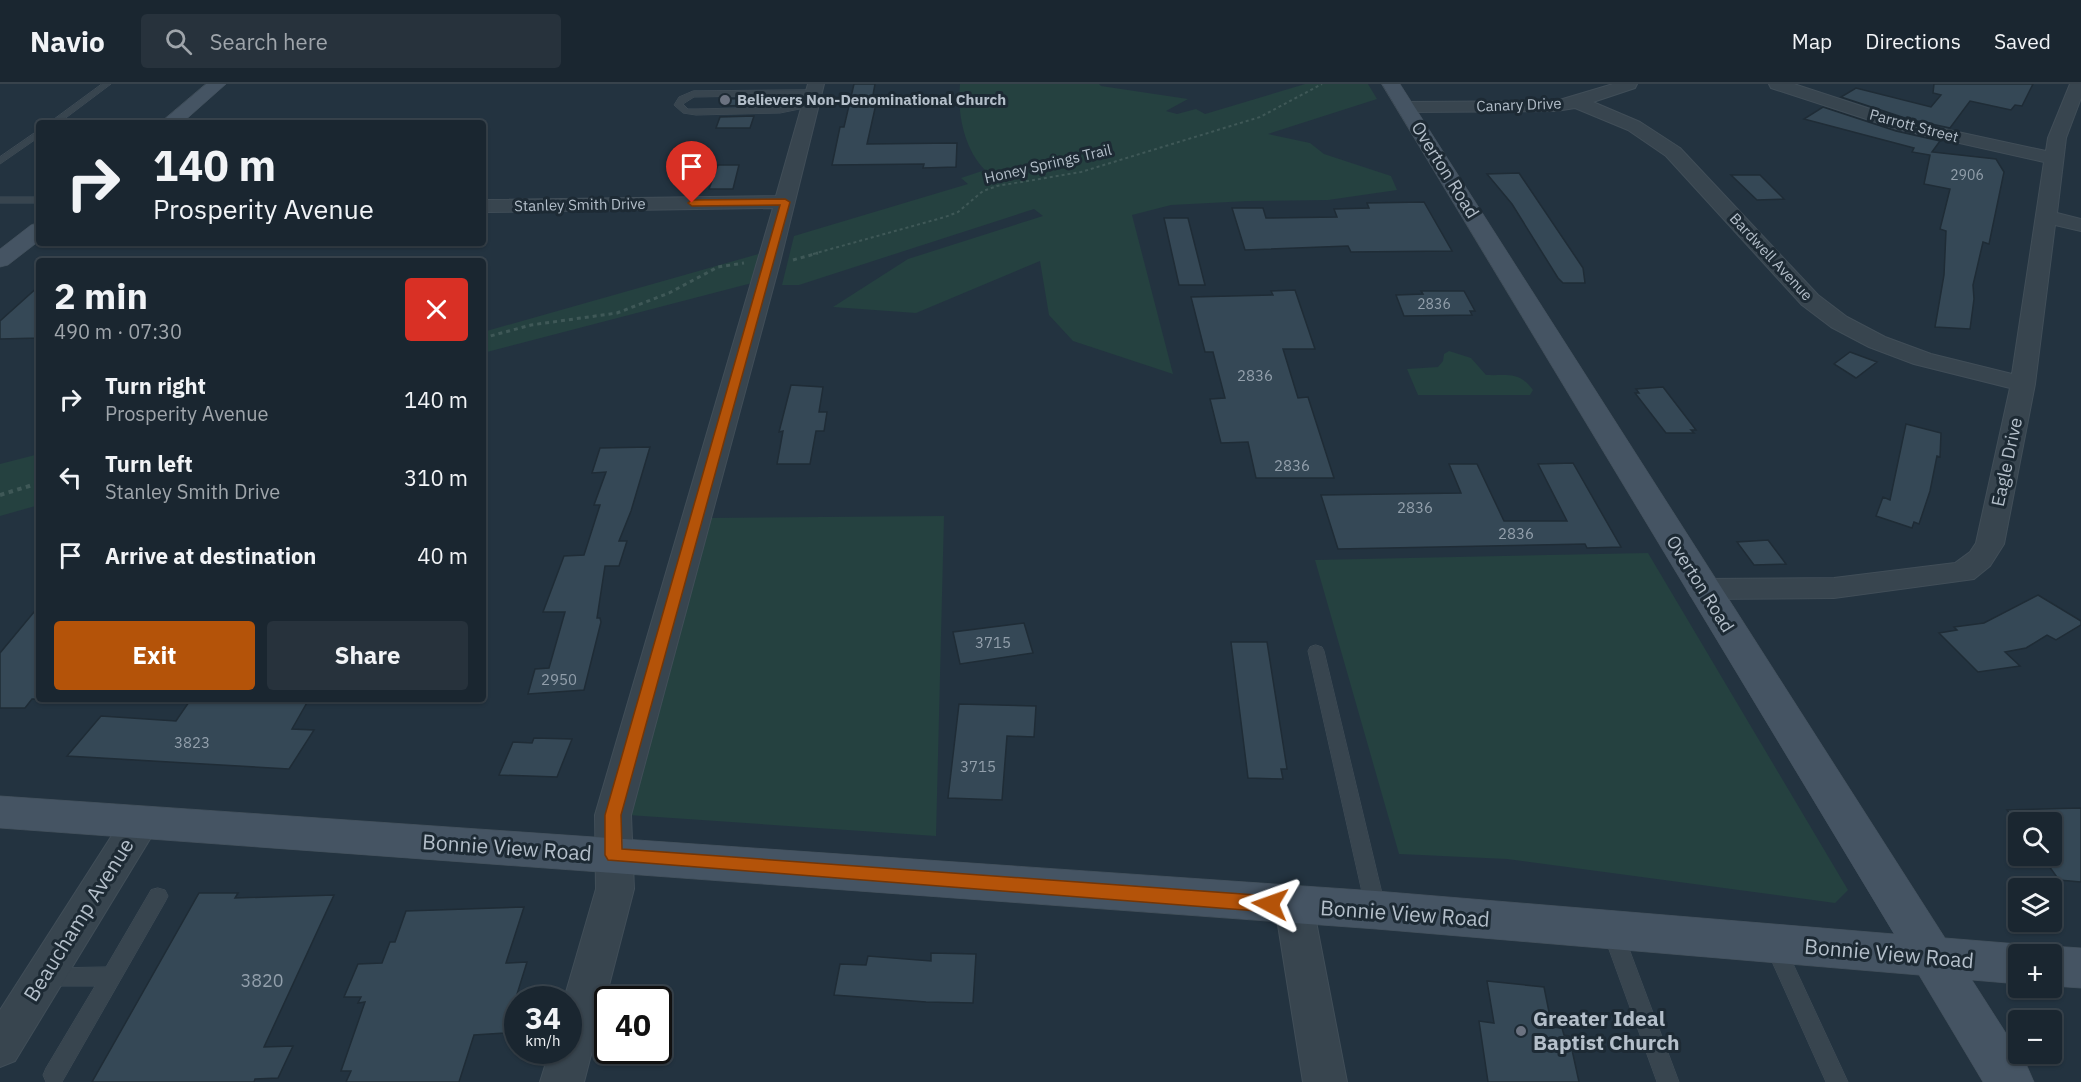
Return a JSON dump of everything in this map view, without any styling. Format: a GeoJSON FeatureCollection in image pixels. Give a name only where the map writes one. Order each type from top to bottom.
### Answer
{"type":"FeatureCollection","features":[{"type":"Feature","properties":{"kind":"street"},"geometry":{"type":"LineString","coordinates":[[174,120],[217,84]]}},
{"type":"Feature","properties":{"kind":"street","name":"Canary Drive"},"geometry":{"type":"LineString","coordinates":[[1398,96],[1539,106],[1577,102],[1629,84]]}},
{"type":"Feature","properties":{"kind":"street","name":"Parrott Street"},"geometry":{"type":"LineString","coordinates":[[1777,84],[1914,128],[2054,159]]}},
{"type":"Feature","properties":{"kind":"street","name":"Eagle Drive"},"geometry":{"type":"LineString","coordinates":[[1702,589],[1834,588],[1963,572],[1980,559],[1990,544],[2023,384],[2057,138],[2078,84]]}},
{"type":"Feature","properties":{"kind":"street"},"geometry":{"type":"LineString","coordinates":[[562,1082],[615,889],[613,815],[785,202],[813,94]]}},
{"type":"Feature","properties":{"kind":"street","name":"Overton Road"},"geometry":{"type":"LineString","coordinates":[[1398,96],[2010,1082]]}},
{"type":"Feature","properties":{"kind":"street","name":"Bardwell Avenue"},"geometry":{"type":"LineString","coordinates":[[1577,102],[1634,126],[1673,152],[1810,300],[1839,322],[1878,342],[1923,359],[2023,384]]}},
{"type":"Feature","properties":{"kind":"street","name":"Stanley Smith Drive"},"geometry":{"type":"LineString","coordinates":[[486,206],[785,202]]}},
{"type":"Feature","properties":{"kind":"street"},"geometry":{"type":"LineString","coordinates":[[2045,217],[2081,225]]}},
{"type":"Feature","properties":{"kind":"street"},"geometry":{"type":"LineString","coordinates":[[0,260],[36,232]]}},
{"type":"Feature","properties":{"kind":"street","name":"Bonnie View Road"},"geometry":{"type":"LineString","coordinates":[[0,812],[1294,906],[1376,910],[2008,963]]}},
{"type":"Feature","properties":{"kind":"street","name":"Beauchamp Avenue"},"geometry":{"type":"LineString","coordinates":[[0,1047],[140,823]]}},
{"type":"Feature","properties":{"kind":"street"},"geometry":{"type":"LineString","coordinates":[[1294,906],[1325,1082]]}},
{"type":"Feature","properties":{"kind":"street"},"geometry":{"type":"LineString","coordinates":[[2062,967],[2081,968]]}},
{"type":"Feature","properties":{"kind":"lane"},"geometry":{"type":"LineString","coordinates":[[57,120],[107,84]]}},
{"type":"Feature","properties":{"kind":"lane"},"geometry":{"type":"LineString","coordinates":[[693,94],[813,94],[780,110],[696,112],[687,111],[678,105],[682,99],[693,94]]}},
{"type":"Feature","properties":{"kind":"lane"},"geometry":{"type":"LineString","coordinates":[[0,161],[36,135]]}},
{"type":"Feature","properties":{"kind":"lane"},"geometry":{"type":"LineString","coordinates":[[0,200],[36,200]]}},
{"type":"Feature","properties":{"kind":"lane"},"geometry":{"type":"LineString","coordinates":[[1316,651],[1376,910]]}},
{"type":"Feature","properties":{"kind":"lane"},"geometry":{"type":"LineString","coordinates":[[54,1075],[158,896]]}},
{"type":"Feature","properties":{"kind":"lane"},"geometry":{"type":"LineString","coordinates":[[1612,930],[1668,1082]]}},
{"type":"Feature","properties":{"kind":"lane"},"geometry":{"type":"LineString","coordinates":[[1774,944],[1837,1082]]}},
{"type":"Feature","properties":{"kind":"lane"},"geometry":{"type":"LineString","coordinates":[[43,977],[111,976]]}},
{"type":"Feature","properties":{"kind":"path","name":"Honey Springs Trail"},"geometry":{"type":"LineString","coordinates":[[785,261],[945,217],[958,212],[983,190],[1081,172],[1260,117],[1276,110],[1305,90],[1322,84]]}},
{"type":"Feature","properties":{"kind":"path"},"geometry":{"type":"LineString","coordinates":[[486,337],[531,325],[617,313],[661,297],[718,267],[746,262]]}},
{"type":"Feature","properties":{"kind":"path"},"geometry":{"type":"LineString","coordinates":[[0,495],[36,484]]}},
{"type":"Feature","properties":{"kind":"green space"},"geometry":{"type":"Polygon","coordinates":[[[960,84],[1099,84],[1188,99],[1166,111],[1177,114],[1196,109],[1205,114],[1305,84],[1368,84],[1377,99],[1268,134],[1310,143],[1324,154],[1391,176],[1397,190],[1328,200],[1171,205],[1132,215],[1173,374],[1073,341],[1049,315],[1040,261],[916,313],[833,307],[908,259],[1043,216],[1034,209],[799,285],[782,285],[794,236],[968,184],[961,178],[985,170],[972,152],[963,130],[960,84]]]}},
{"type":"Feature","properties":{"kind":"green space"},"geometry":{"type":"Polygon","coordinates":[[[762,253],[752,283],[486,352],[486,331],[762,253]]]}},
{"type":"Feature","properties":{"kind":"green space"},"geometry":{"type":"Polygon","coordinates":[[[1449,351],[1471,358],[1486,375],[1518,377],[1533,390],[1530,395],[1418,395],[1407,369],[1438,367],[1443,361],[1444,354],[1449,351]]]}},
{"type":"Feature","properties":{"kind":"green space"},"geometry":{"type":"Polygon","coordinates":[[[36,455],[36,506],[0,516],[0,464],[36,455]]]}},
{"type":"Feature","properties":{"kind":"green space"},"geometry":{"type":"Polygon","coordinates":[[[944,516],[936,836],[628,815],[709,518],[944,516]]]}},
{"type":"Feature","properties":{"kind":"green space"},"geometry":{"type":"Polygon","coordinates":[[[1648,553],[1848,890],[1835,903],[1507,859],[1399,854],[1315,560],[1648,553]]]}},
{"type":"Feature","properties":{"kind":"building"},"geometry":{"type":"Polygon","coordinates":[[[854,84],[875,84],[873,95],[878,95],[867,144],[957,143],[956,167],[923,168],[924,164],[832,165],[840,127],[844,127],[854,84]]]}},
{"type":"Feature","properties":{"kind":"building"},"geometry":{"type":"Polygon","coordinates":[[[1934,84],[2033,84],[2022,106],[2015,105],[2011,110],[1970,101],[1950,128],[1908,119],[1841,97],[1856,88],[1931,107],[1941,95],[1933,93],[1934,84]]]}},
{"type":"Feature","properties":{"kind":"building"},"geometry":{"type":"Polygon","coordinates":[[[760,98],[758,105],[723,106],[726,99],[760,98]]]}},
{"type":"Feature","properties":{"kind":"building"},"geometry":{"type":"Polygon","coordinates":[[[1823,107],[1896,131],[1940,141],[1932,152],[1996,159],[2004,172],[1989,244],[1983,242],[1973,285],[1974,299],[1970,329],[1935,327],[1944,275],[1946,231],[1940,229],[1950,189],[1924,184],[1930,155],[1912,152],[1914,148],[1804,119],[1823,107]]]}},
{"type":"Feature","properties":{"kind":"building"},"geometry":{"type":"Polygon","coordinates":[[[754,116],[750,128],[716,128],[720,117],[754,116]]]}},
{"type":"Feature","properties":{"kind":"building"},"geometry":{"type":"Polygon","coordinates":[[[718,165],[739,165],[733,189],[709,189],[718,165]]]}},
{"type":"Feature","properties":{"kind":"building"},"geometry":{"type":"Polygon","coordinates":[[[1519,173],[1583,268],[1585,283],[1563,283],[1558,278],[1512,204],[1487,174],[1519,173]]]}},
{"type":"Feature","properties":{"kind":"building"},"geometry":{"type":"Polygon","coordinates":[[[1731,175],[1760,175],[1784,199],[1757,200],[1731,175]]]}},
{"type":"Feature","properties":{"kind":"building"},"geometry":{"type":"Polygon","coordinates":[[[1424,202],[1452,251],[1351,252],[1348,246],[1245,250],[1232,208],[1263,208],[1266,218],[1337,217],[1334,209],[1369,208],[1367,203],[1424,202]]]}},
{"type":"Feature","properties":{"kind":"building"},"geometry":{"type":"Polygon","coordinates":[[[1164,218],[1188,218],[1205,285],[1179,285],[1164,218]]]}},
{"type":"Feature","properties":{"kind":"building"},"geometry":{"type":"Polygon","coordinates":[[[36,289],[36,338],[0,339],[0,321],[36,289]]]}},
{"type":"Feature","properties":{"kind":"building"},"geometry":{"type":"Polygon","coordinates":[[[1295,290],[1315,349],[1283,349],[1298,398],[1308,397],[1334,478],[1256,478],[1248,442],[1221,443],[1210,399],[1225,398],[1213,352],[1205,352],[1191,297],[1273,295],[1271,291],[1295,290]]]}},
{"type":"Feature","properties":{"kind":"building"},"geometry":{"type":"Polygon","coordinates":[[[1421,291],[1464,291],[1475,311],[1470,311],[1472,315],[1404,316],[1396,295],[1423,294],[1421,291]]]}},
{"type":"Feature","properties":{"kind":"building"},"geometry":{"type":"Polygon","coordinates":[[[1850,352],[1877,362],[1856,378],[1834,364],[1850,352]]]}},
{"type":"Feature","properties":{"kind":"building"},"geometry":{"type":"Polygon","coordinates":[[[791,385],[823,387],[819,412],[827,412],[824,431],[816,431],[810,464],[777,464],[783,431],[779,432],[791,385]]]}},
{"type":"Feature","properties":{"kind":"building"},"geometry":{"type":"Polygon","coordinates":[[[1663,387],[1696,430],[1691,430],[1694,433],[1666,433],[1635,393],[1639,393],[1636,389],[1663,387]]]}},
{"type":"Feature","properties":{"kind":"building"},"geometry":{"type":"Polygon","coordinates":[[[1906,424],[1941,433],[1940,457],[1937,456],[1930,491],[1919,524],[1914,522],[1912,528],[1876,516],[1883,497],[1890,500],[1906,424]]]}},
{"type":"Feature","properties":{"kind":"building"},"geometry":{"type":"Polygon","coordinates":[[[650,447],[631,511],[619,541],[627,541],[619,566],[605,566],[597,618],[600,618],[601,622],[584,690],[528,694],[535,669],[549,668],[565,612],[543,612],[564,556],[584,555],[600,505],[594,505],[606,472],[592,473],[600,448],[650,447]]]}},
{"type":"Feature","properties":{"kind":"building"},"geometry":{"type":"Polygon","coordinates":[[[1573,463],[1621,547],[1587,548],[1585,544],[1338,549],[1321,495],[1461,493],[1449,464],[1477,464],[1504,521],[1567,521],[1538,464],[1573,463]]]}},
{"type":"Feature","properties":{"kind":"building"},"geometry":{"type":"Polygon","coordinates":[[[1768,540],[1786,564],[1754,565],[1737,542],[1768,540]]]}},
{"type":"Feature","properties":{"kind":"building"},"geometry":{"type":"Polygon","coordinates":[[[2038,595],[2081,621],[2081,625],[2056,640],[2047,635],[2026,648],[2005,652],[2020,666],[1978,672],[1939,633],[1957,630],[1954,627],[1984,623],[2038,595]]]}},
{"type":"Feature","properties":{"kind":"building"},"geometry":{"type":"Polygon","coordinates":[[[36,610],[36,699],[32,699],[25,708],[0,708],[0,653],[36,610]]]}},
{"type":"Feature","properties":{"kind":"building"},"geometry":{"type":"Polygon","coordinates":[[[1024,623],[1033,653],[960,664],[953,632],[1024,623]]]}},
{"type":"Feature","properties":{"kind":"building"},"geometry":{"type":"Polygon","coordinates":[[[1231,642],[1267,642],[1287,769],[1281,769],[1283,779],[1248,778],[1231,642]]]}},
{"type":"Feature","properties":{"kind":"building"},"geometry":{"type":"Polygon","coordinates":[[[189,702],[307,702],[292,729],[314,730],[289,769],[67,756],[101,716],[176,721],[189,702]]]}},
{"type":"Feature","properties":{"kind":"building"},"geometry":{"type":"Polygon","coordinates":[[[959,704],[1036,706],[1034,737],[1007,736],[1002,800],[948,798],[959,704]]]}},
{"type":"Feature","properties":{"kind":"building"},"geometry":{"type":"Polygon","coordinates":[[[534,738],[572,739],[557,777],[499,775],[513,742],[532,743],[534,738]]]}},
{"type":"Feature","properties":{"kind":"building"},"geometry":{"type":"Polygon","coordinates":[[[2081,808],[2081,882],[2062,880],[2049,866],[2062,866],[2062,812],[2008,812],[2007,810],[2081,808]]]}},
{"type":"Feature","properties":{"kind":"building"},"geometry":{"type":"Polygon","coordinates":[[[199,893],[238,893],[235,898],[334,895],[264,1047],[293,1046],[278,1078],[255,1079],[254,1082],[92,1082],[199,893]]]}},
{"type":"Feature","properties":{"kind":"building"},"geometry":{"type":"Polygon","coordinates":[[[524,907],[506,963],[527,962],[520,986],[504,986],[504,1033],[474,1035],[459,1082],[346,1082],[351,1071],[341,1071],[365,1002],[358,1003],[361,997],[344,997],[358,964],[382,963],[390,942],[395,942],[406,911],[524,907]]]}},
{"type":"Feature","properties":{"kind":"building"},"geometry":{"type":"Polygon","coordinates":[[[931,953],[976,954],[973,1003],[834,995],[840,964],[866,965],[868,956],[931,961],[931,953]]]}},
{"type":"Feature","properties":{"kind":"building","name":"Greater Ideal Baptist Church"},"geometry":{"type":"Polygon","coordinates":[[[1487,981],[1544,987],[1552,1027],[1562,1028],[1564,1035],[1569,1036],[1579,1082],[1488,1082],[1479,1021],[1494,1023],[1487,981]]]}},
{"type":"Feature","properties":{"kind":"place","name":"Believers Non-Denominational Church"},"geometry":{"type":"Point","coordinates":[725,100]}},
{"type":"Feature","properties":{"kind":"place","name":"Greater Ideal Baptist Church"},"geometry":{"type":"Point","coordinates":[1521,1031]}},
{"type":"Feature","properties":{"kind":"route"},"geometry":{"type":"LineString","coordinates":[[692,203],[785,202],[613,815],[614,855],[1270,904]]}}]}
